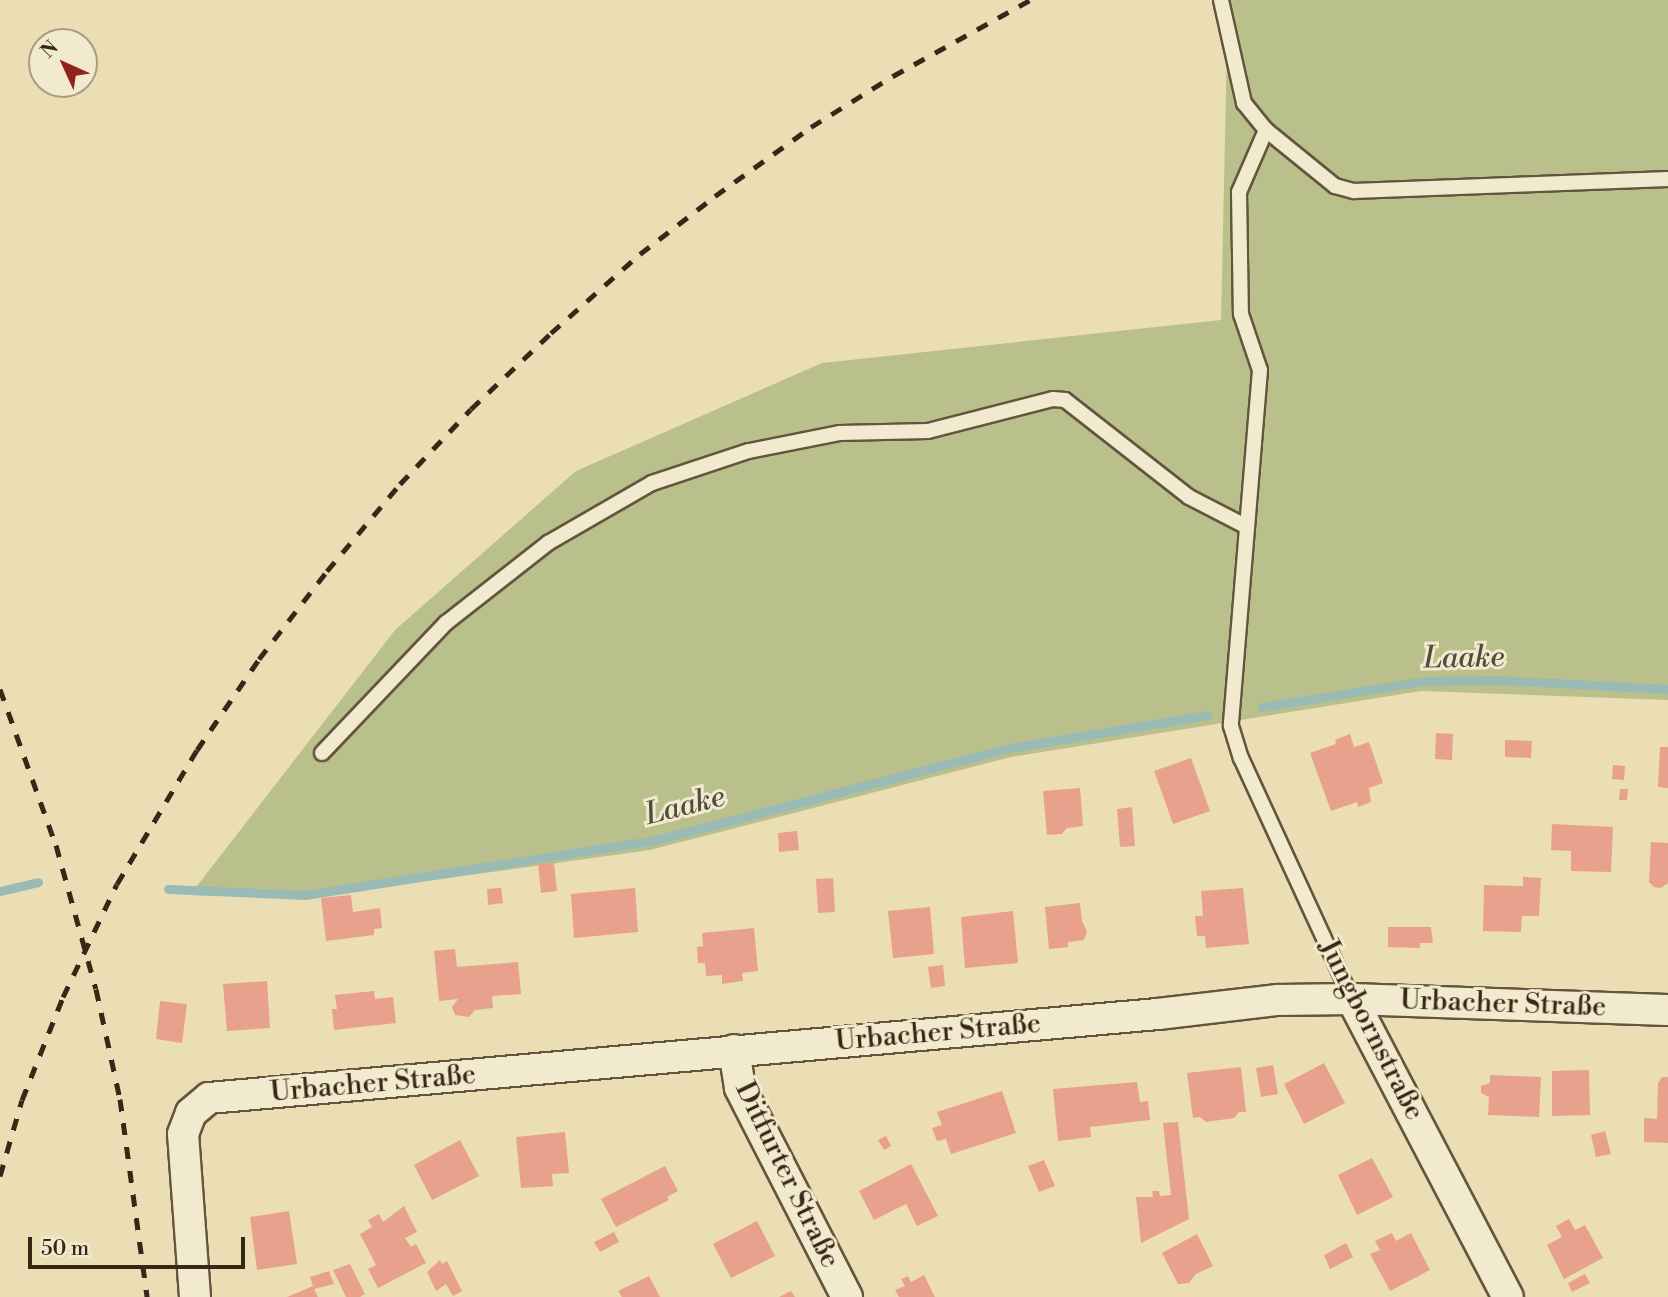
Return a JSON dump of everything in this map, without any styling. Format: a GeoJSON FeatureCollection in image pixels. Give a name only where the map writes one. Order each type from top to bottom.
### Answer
{"type":"FeatureCollection","features":[{"type":"Feature","properties":{"kind":"street","name":"Urbacher Straße"},"geometry":{"type":"LineString","coordinates":[[195,1297],[183,1134],[191,1113],[209,1098],[1145,1015],[1278,1000],[1352,999],[1668,1010]]}},
{"type":"Feature","properties":{"kind":"street","name":"Jungbornstraße"},"geometry":{"type":"LineString","coordinates":[[1352,999],[1508,1297]]}},
{"type":"Feature","properties":{"kind":"street","name":"Ditfurter Straße"},"geometry":{"type":"LineString","coordinates":[[734,1050],[740,1088],[847,1297]]}},
{"type":"Feature","properties":{"kind":"lane"},"geometry":{"type":"LineString","coordinates":[[1221,0],[1244,103],[1266,130],[1335,186],[1354,191],[1668,179]]}},
{"type":"Feature","properties":{"kind":"lane","name":"Jungbornstraße"},"geometry":{"type":"LineString","coordinates":[[1266,130],[1239,192],[1241,314],[1260,370],[1231,726],[1241,758],[1352,999]]}},
{"type":"Feature","properties":{"kind":"lane"},"geometry":{"type":"LineString","coordinates":[[322,753],[446,623],[548,543],[652,483],[749,451],[840,433],[928,431],[1053,400],[1065,401],[1189,497],[1247,527]]}},
{"type":"Feature","properties":{"kind":"green space"},"geometry":{"type":"Polygon","coordinates":[[[1228,0],[1668,0],[1668,700],[1421,691],[1011,757],[650,850],[305,898],[190,895],[395,630],[576,471],[822,363],[1221,320],[1228,0]]]}},
{"type":"Feature","properties":{"kind":"building"},"geometry":{"type":"Polygon","coordinates":[[[1436,733],[1453,734],[1452,760],[1435,759],[1436,733]]]}},
{"type":"Feature","properties":{"kind":"building"},"geometry":{"type":"Polygon","coordinates":[[[1350,734],[1354,747],[1369,742],[1383,783],[1369,788],[1371,802],[1358,807],[1357,802],[1331,811],[1310,753],[1336,744],[1335,740],[1350,734]]]}},
{"type":"Feature","properties":{"kind":"building"},"geometry":{"type":"Polygon","coordinates":[[[1505,740],[1532,741],[1531,758],[1505,757],[1505,740]]]}},
{"type":"Feature","properties":{"kind":"building"},"geometry":{"type":"Polygon","coordinates":[[[1660,747],[1668,747],[1668,788],[1658,787],[1660,747]]]}},
{"type":"Feature","properties":{"kind":"building"},"geometry":{"type":"Polygon","coordinates":[[[1191,758],[1210,811],[1173,824],[1154,771],[1191,758]]]}},
{"type":"Feature","properties":{"kind":"building"},"geometry":{"type":"Polygon","coordinates":[[[1613,765],[1625,766],[1624,780],[1612,779],[1613,765]]]}},
{"type":"Feature","properties":{"kind":"building"},"geometry":{"type":"Polygon","coordinates":[[[1080,788],[1083,826],[1067,828],[1062,834],[1047,835],[1043,791],[1080,788]]]}},
{"type":"Feature","properties":{"kind":"building"},"geometry":{"type":"Polygon","coordinates":[[[1620,789],[1628,789],[1627,800],[1619,800],[1620,789]]]}},
{"type":"Feature","properties":{"kind":"building"},"geometry":{"type":"Polygon","coordinates":[[[1132,807],[1135,846],[1120,847],[1117,809],[1132,807]]]}},
{"type":"Feature","properties":{"kind":"building"},"geometry":{"type":"Polygon","coordinates":[[[1552,824],[1613,827],[1611,872],[1571,871],[1571,851],[1551,850],[1552,824]]]}},
{"type":"Feature","properties":{"kind":"building"},"geometry":{"type":"Polygon","coordinates":[[[797,831],[799,850],[779,852],[778,833],[797,831]]]}},
{"type":"Feature","properties":{"kind":"building"},"geometry":{"type":"Polygon","coordinates":[[[1651,842],[1668,843],[1668,883],[1661,888],[1654,887],[1649,882],[1651,842]]]}},
{"type":"Feature","properties":{"kind":"building"},"geometry":{"type":"Polygon","coordinates":[[[554,863],[557,891],[541,893],[538,864],[554,863]]]}},
{"type":"Feature","properties":{"kind":"building"},"geometry":{"type":"Polygon","coordinates":[[[1523,877],[1541,878],[1539,916],[1522,916],[1521,932],[1483,931],[1484,885],[1523,886],[1523,877]]]}},
{"type":"Feature","properties":{"kind":"building"},"geometry":{"type":"Polygon","coordinates":[[[833,878],[835,912],[818,913],[816,879],[833,878]]]}},
{"type":"Feature","properties":{"kind":"building"},"geometry":{"type":"Polygon","coordinates":[[[501,888],[503,903],[488,905],[487,889],[501,888]]]}},
{"type":"Feature","properties":{"kind":"building"},"geometry":{"type":"Polygon","coordinates":[[[635,888],[638,932],[574,938],[571,894],[635,888]]]}},
{"type":"Feature","properties":{"kind":"building"},"geometry":{"type":"Polygon","coordinates":[[[1243,888],[1249,944],[1206,948],[1205,936],[1197,936],[1195,916],[1203,916],[1201,891],[1243,888]]]}},
{"type":"Feature","properties":{"kind":"building"},"geometry":{"type":"Polygon","coordinates":[[[351,895],[353,912],[380,908],[382,928],[374,929],[374,935],[326,941],[321,898],[351,895]]]}},
{"type":"Feature","properties":{"kind":"building"},"geometry":{"type":"Polygon","coordinates":[[[1080,903],[1082,921],[1087,931],[1084,940],[1068,942],[1068,947],[1049,949],[1045,907],[1080,903]]]}},
{"type":"Feature","properties":{"kind":"building"},"geometry":{"type":"Polygon","coordinates":[[[930,907],[934,954],[893,958],[888,911],[930,907]]]}},
{"type":"Feature","properties":{"kind":"building"},"geometry":{"type":"Polygon","coordinates":[[[1013,911],[1018,963],[965,968],[961,917],[1013,911]]]}},
{"type":"Feature","properties":{"kind":"building"},"geometry":{"type":"Polygon","coordinates":[[[1388,927],[1431,927],[1433,943],[1420,943],[1420,948],[1388,947],[1388,927]]]}},
{"type":"Feature","properties":{"kind":"building"},"geometry":{"type":"Polygon","coordinates":[[[754,928],[758,971],[742,973],[743,981],[722,984],[722,975],[706,976],[705,963],[698,963],[697,947],[703,946],[702,933],[754,928]]]}},
{"type":"Feature","properties":{"kind":"building"},"geometry":{"type":"Polygon","coordinates":[[[455,949],[457,967],[518,962],[521,994],[492,996],[493,1008],[475,1010],[469,1017],[455,1015],[452,1007],[458,999],[439,1001],[434,951],[455,949]]]}},
{"type":"Feature","properties":{"kind":"building"},"geometry":{"type":"Polygon","coordinates":[[[943,965],[945,986],[931,988],[928,967],[943,965]]]}},
{"type":"Feature","properties":{"kind":"building"},"geometry":{"type":"Polygon","coordinates":[[[267,981],[270,1028],[227,1031],[223,984],[267,981]]]}},
{"type":"Feature","properties":{"kind":"building"},"geometry":{"type":"Polygon","coordinates":[[[374,991],[375,999],[393,997],[396,1023],[334,1030],[332,1009],[337,1009],[335,995],[374,991]]]}},
{"type":"Feature","properties":{"kind":"building"},"geometry":{"type":"Polygon","coordinates":[[[160,1001],[187,1004],[182,1043],[156,1039],[160,1001]]]}},
{"type":"Feature","properties":{"kind":"building"},"geometry":{"type":"Polygon","coordinates":[[[1324,1063],[1345,1103],[1304,1124],[1284,1084],[1324,1063]]]}},
{"type":"Feature","properties":{"kind":"building"},"geometry":{"type":"Polygon","coordinates":[[[1273,1065],[1278,1094],[1261,1097],[1256,1068],[1273,1065]]]}},
{"type":"Feature","properties":{"kind":"building"},"geometry":{"type":"Polygon","coordinates":[[[1241,1067],[1246,1112],[1239,1112],[1234,1118],[1206,1122],[1200,1117],[1193,1118],[1187,1073],[1241,1067]]]}},
{"type":"Feature","properties":{"kind":"building"},"geometry":{"type":"Polygon","coordinates":[[[1589,1070],[1590,1115],[1552,1116],[1552,1071],[1589,1070]]]}},
{"type":"Feature","properties":{"kind":"building"},"geometry":{"type":"Polygon","coordinates":[[[1490,1075],[1541,1077],[1539,1117],[1488,1115],[1489,1097],[1481,1093],[1481,1086],[1490,1083],[1490,1075]]]}},
{"type":"Feature","properties":{"kind":"building"},"geometry":{"type":"Polygon","coordinates":[[[1662,1077],[1668,1077],[1668,1143],[1644,1142],[1644,1118],[1657,1119],[1658,1083],[1662,1077]]]}},
{"type":"Feature","properties":{"kind":"building"},"geometry":{"type":"Polygon","coordinates":[[[1137,1082],[1140,1102],[1148,1101],[1150,1120],[1090,1127],[1091,1137],[1058,1141],[1053,1089],[1137,1082]]]}},
{"type":"Feature","properties":{"kind":"building"},"geometry":{"type":"Polygon","coordinates":[[[1002,1091],[1016,1133],[951,1154],[946,1139],[937,1141],[932,1128],[942,1125],[937,1112],[1002,1091]]]}},
{"type":"Feature","properties":{"kind":"building"},"geometry":{"type":"Polygon","coordinates":[[[1178,1122],[1189,1219],[1141,1243],[1136,1197],[1153,1197],[1152,1191],[1159,1191],[1160,1196],[1171,1195],[1163,1123],[1178,1122]]]}},
{"type":"Feature","properties":{"kind":"building"},"geometry":{"type":"Polygon","coordinates":[[[1605,1131],[1611,1154],[1596,1157],[1591,1135],[1605,1131]]]}},
{"type":"Feature","properties":{"kind":"building"},"geometry":{"type":"Polygon","coordinates":[[[565,1132],[569,1173],[552,1174],[553,1186],[521,1188],[516,1137],[565,1132]]]}},
{"type":"Feature","properties":{"kind":"building"},"geometry":{"type":"Polygon","coordinates":[[[886,1136],[891,1146],[884,1150],[878,1140],[886,1136]]]}},
{"type":"Feature","properties":{"kind":"building"},"geometry":{"type":"Polygon","coordinates":[[[460,1140],[479,1176],[432,1200],[414,1165],[460,1140]]]}},
{"type":"Feature","properties":{"kind":"building"},"geometry":{"type":"Polygon","coordinates":[[[1372,1158],[1393,1197],[1357,1215],[1338,1175],[1372,1158]]]}},
{"type":"Feature","properties":{"kind":"building"},"geometry":{"type":"Polygon","coordinates":[[[1044,1160],[1055,1186],[1039,1192],[1028,1166],[1044,1160]]]}},
{"type":"Feature","properties":{"kind":"building"},"geometry":{"type":"Polygon","coordinates":[[[911,1164],[938,1216],[917,1226],[906,1204],[874,1220],[859,1191],[911,1164]]]}},
{"type":"Feature","properties":{"kind":"building"},"geometry":{"type":"Polygon","coordinates":[[[665,1166],[678,1191],[667,1197],[669,1200],[616,1227],[601,1199],[665,1166]]]}},
{"type":"Feature","properties":{"kind":"building"},"geometry":{"type":"Polygon","coordinates":[[[404,1206],[417,1232],[405,1238],[411,1247],[416,1244],[426,1263],[378,1288],[368,1269],[376,1265],[360,1234],[372,1227],[368,1220],[379,1214],[383,1222],[404,1206]]]}},
{"type":"Feature","properties":{"kind":"building"},"geometry":{"type":"Polygon","coordinates":[[[289,1211],[297,1264],[257,1270],[250,1217],[289,1211]]]}},
{"type":"Feature","properties":{"kind":"building"},"geometry":{"type":"Polygon","coordinates":[[[1569,1219],[1575,1230],[1585,1225],[1603,1258],[1564,1279],[1547,1245],[1562,1237],[1556,1226],[1569,1219]]]}},
{"type":"Feature","properties":{"kind":"building"},"geometry":{"type":"Polygon","coordinates":[[[757,1221],[775,1256],[731,1278],[713,1244],[757,1221]]]}},
{"type":"Feature","properties":{"kind":"building"},"geometry":{"type":"Polygon","coordinates":[[[614,1232],[619,1242],[600,1252],[594,1242],[614,1232]]]}},
{"type":"Feature","properties":{"kind":"building"},"geometry":{"type":"Polygon","coordinates":[[[1392,1233],[1396,1241],[1411,1233],[1430,1270],[1390,1291],[1370,1254],[1380,1250],[1375,1241],[1392,1233]]]}},
{"type":"Feature","properties":{"kind":"building"},"geometry":{"type":"Polygon","coordinates":[[[1197,1234],[1213,1266],[1196,1274],[1189,1283],[1178,1284],[1162,1253],[1197,1234]]]}},
{"type":"Feature","properties":{"kind":"building"},"geometry":{"type":"Polygon","coordinates":[[[1346,1243],[1353,1257],[1330,1269],[1324,1255],[1346,1243]]]}},
{"type":"Feature","properties":{"kind":"building"},"geometry":{"type":"Polygon","coordinates":[[[440,1260],[442,1264],[447,1261],[462,1291],[453,1296],[446,1284],[436,1291],[427,1272],[440,1260]]]}},
{"type":"Feature","properties":{"kind":"building"},"geometry":{"type":"Polygon","coordinates":[[[350,1264],[365,1294],[360,1297],[346,1297],[333,1270],[350,1264]]]}},
{"type":"Feature","properties":{"kind":"building"},"geometry":{"type":"Polygon","coordinates":[[[329,1271],[334,1284],[314,1289],[318,1297],[287,1297],[313,1286],[310,1277],[329,1271]]]}},
{"type":"Feature","properties":{"kind":"building"},"geometry":{"type":"Polygon","coordinates":[[[1585,1274],[1590,1283],[1572,1292],[1568,1283],[1585,1274]]]}},
{"type":"Feature","properties":{"kind":"building"},"geometry":{"type":"Polygon","coordinates":[[[924,1275],[935,1297],[899,1297],[895,1290],[905,1286],[901,1279],[908,1276],[911,1282],[924,1275]]]}},
{"type":"Feature","properties":{"kind":"building"},"geometry":{"type":"Polygon","coordinates":[[[649,1276],[660,1297],[622,1297],[618,1291],[649,1276]]]}},
{"type":"Feature","properties":{"kind":"building"},"geometry":{"type":"Polygon","coordinates":[[[791,1291],[795,1297],[779,1297],[791,1291]]]}},
{"type":"Feature","properties":{"kind":"waterway","name":"Laake"},"geometry":{"type":"LineString","coordinates":[[1262,707],[1425,681],[1498,680],[1668,689]]}},
{"type":"Feature","properties":{"kind":"waterway","name":"Laake"},"geometry":{"type":"LineString","coordinates":[[168,889],[305,895],[656,840],[1010,748],[1207,715]]}},
{"type":"Feature","properties":{"kind":"waterway","name":"Laake"},"geometry":{"type":"LineString","coordinates":[[0,891],[38,882]]}},
{"type":"Feature","properties":{"kind":"railway"},"geometry":{"type":"LineString","coordinates":[[0,1176],[22,1100],[63,997],[117,884],[197,750],[259,659],[327,571],[400,484],[471,409],[551,333],[640,254],[715,196],[811,127],[893,76],[1030,0]]}},
{"type":"Feature","properties":{"kind":"railway"},"geometry":{"type":"LineString","coordinates":[[0,689],[56,845],[96,989],[120,1099],[147,1297]]}}]}
